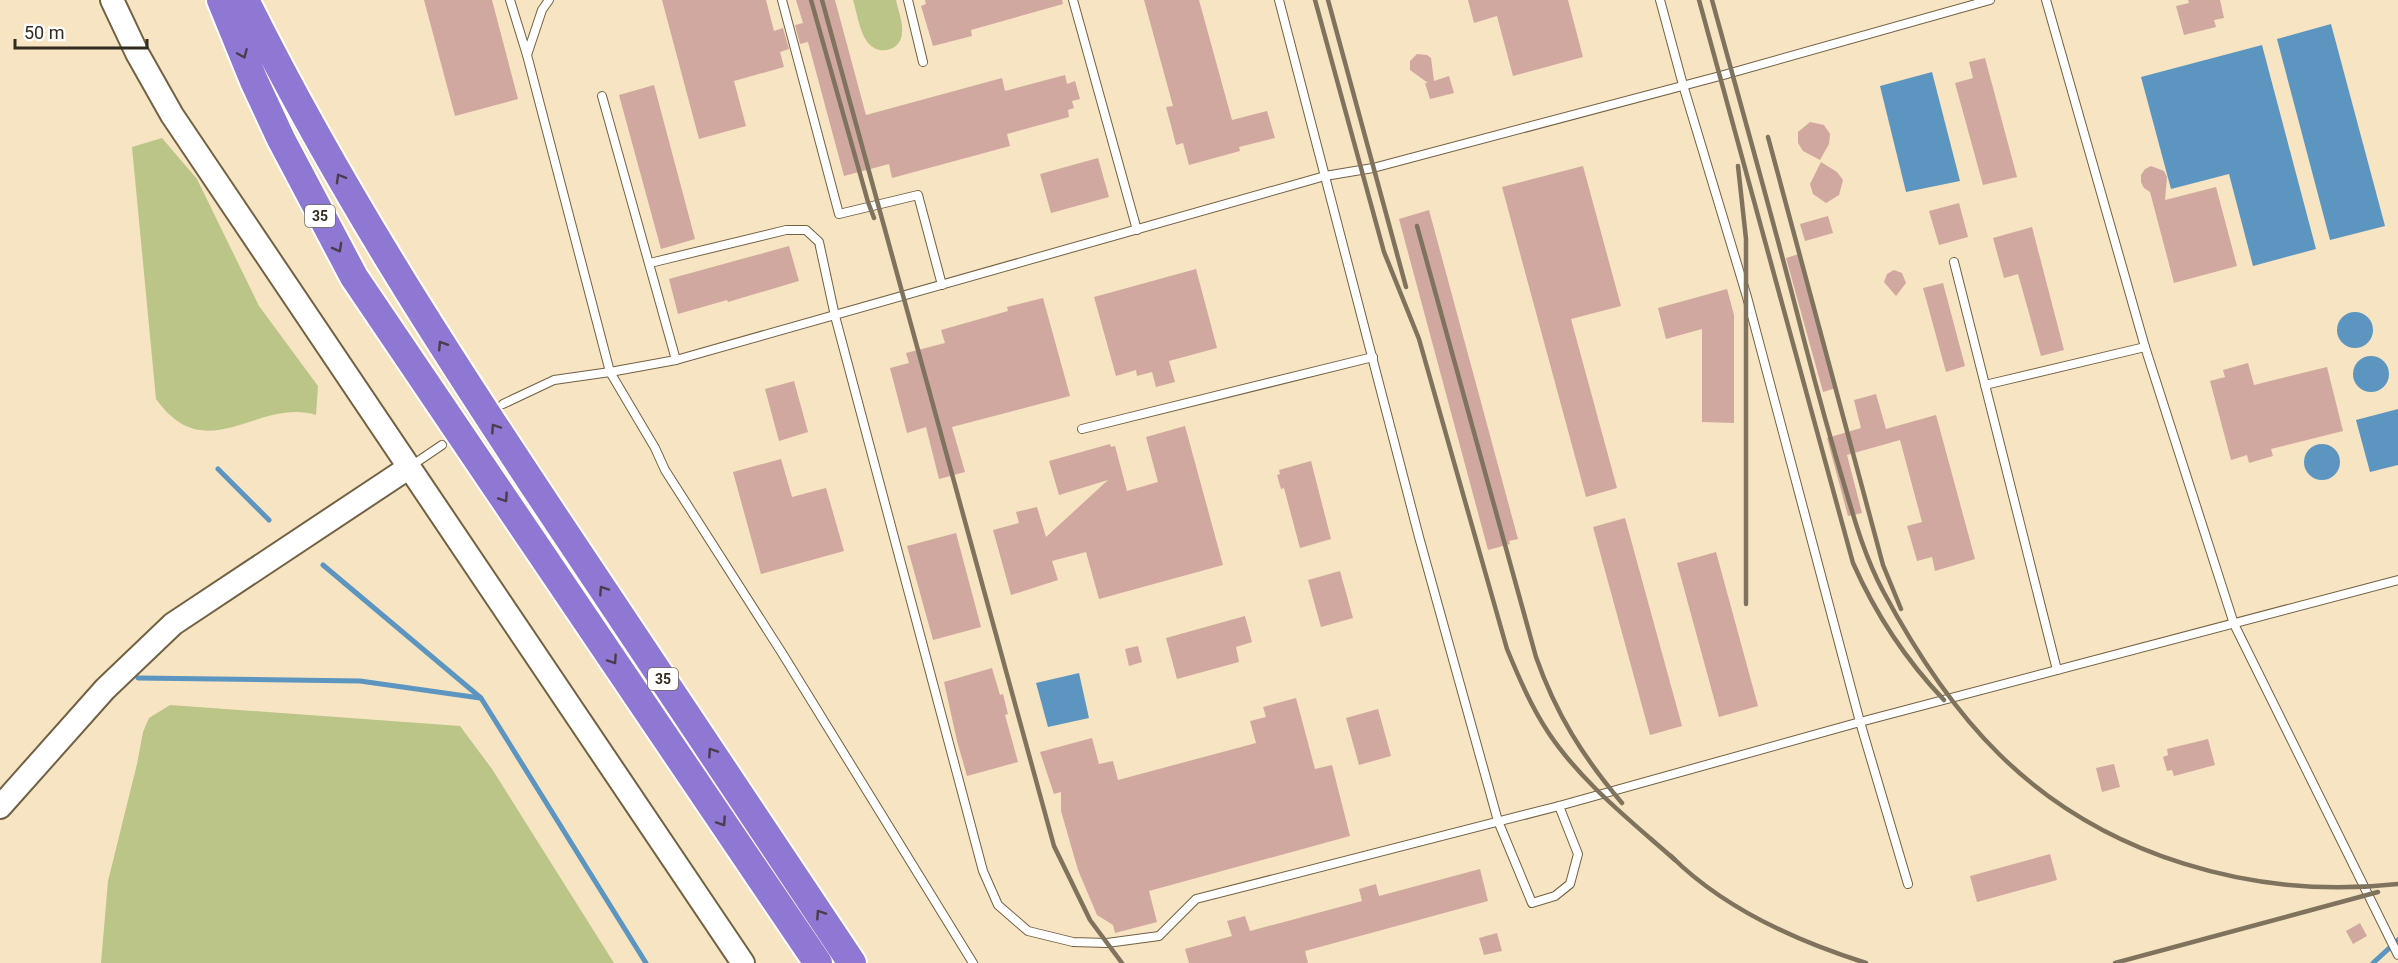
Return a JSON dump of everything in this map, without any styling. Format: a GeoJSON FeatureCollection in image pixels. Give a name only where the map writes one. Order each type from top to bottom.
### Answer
{"type":"FeatureCollection","features":[{"type":"Feature","properties":{"kind":"highway","name":"35"},"geometry":{"type":"LineString","coordinates":[[221,0],[254,81],[281,138],[354,278],[818,963]]}},
{"type":"Feature","properties":{"kind":"highway","name":"35"},"geometry":{"type":"LineString","coordinates":[[245,0],[277,65],[367,224],[472,394],[852,963]]}},
{"type":"Feature","properties":{"kind":"street"},"geometry":{"type":"LineString","coordinates":[[112,0],[137,53],[172,116],[743,963]]}},
{"type":"Feature","properties":{"kind":"street"},"geometry":{"type":"LineString","coordinates":[[0,807],[105,689],[173,624],[408,468]]}},
{"type":"Feature","properties":{"kind":"lane"},"geometry":{"type":"LineString","coordinates":[[510,0],[527,55],[610,372],[655,448],[665,470],[782,653],[973,963]]}},
{"type":"Feature","properties":{"kind":"lane"},"geometry":{"type":"LineString","coordinates":[[527,55],[542,10],[549,0]]}},
{"type":"Feature","properties":{"kind":"lane"},"geometry":{"type":"LineString","coordinates":[[782,0],[839,214],[918,195],[942,285]]}},
{"type":"Feature","properties":{"kind":"lane"},"geometry":{"type":"LineString","coordinates":[[908,0],[923,62]]}},
{"type":"Feature","properties":{"kind":"lane"},"geometry":{"type":"LineString","coordinates":[[1073,0],[1137,230]]}},
{"type":"Feature","properties":{"kind":"lane"},"geometry":{"type":"LineString","coordinates":[[1278,0],[1419,537],[1498,821],[1532,903],[1555,896],[1570,884],[1578,854],[1559,806]]}},
{"type":"Feature","properties":{"kind":"lane"},"geometry":{"type":"LineString","coordinates":[[1660,0],[1683,85],[1747,297],[1860,722],[1908,884]]}},
{"type":"Feature","properties":{"kind":"lane"},"geometry":{"type":"LineString","coordinates":[[503,404],[554,380],[676,360],[1325,176],[1373,168],[1990,0]]}},
{"type":"Feature","properties":{"kind":"lane"},"geometry":{"type":"LineString","coordinates":[[2046,0],[2145,347],[2234,624],[2398,955]]}},
{"type":"Feature","properties":{"kind":"lane"},"geometry":{"type":"LineString","coordinates":[[602,96],[676,360]]}},
{"type":"Feature","properties":{"kind":"lane"},"geometry":{"type":"LineString","coordinates":[[650,262],[786,230],[806,230],[819,242],[835,316],[983,871],[998,905],[1028,931],[1072,942],[1107,943],[1159,936],[1196,899],[1559,806],[1860,722],[2398,580]]}},
{"type":"Feature","properties":{"kind":"lane"},"geometry":{"type":"LineString","coordinates":[[1954,262],[2057,670]]}},
{"type":"Feature","properties":{"kind":"lane"},"geometry":{"type":"LineString","coordinates":[[1985,385],[2145,347]]}},
{"type":"Feature","properties":{"kind":"lane"},"geometry":{"type":"LineString","coordinates":[[1082,429],[1373,357]]}},
{"type":"Feature","properties":{"kind":"lane"},"geometry":{"type":"LineString","coordinates":[[408,468],[442,445]]}},
{"type":"Feature","properties":{"kind":"green space"},"geometry":{"type":"Polygon","coordinates":[[[853,0],[896,0],[902,28],[898,44],[888,50],[876,49],[870,45],[862,31],[853,0]]]}},
{"type":"Feature","properties":{"kind":"green space"},"geometry":{"type":"Polygon","coordinates":[[[162,138],[197,179],[259,306],[318,386],[316,415],[294,412],[273,415],[213,431],[194,429],[175,419],[156,399],[132,147],[162,138]]]}},
{"type":"Feature","properties":{"kind":"green space"},"geometry":{"type":"Polygon","coordinates":[[[170,705],[460,726],[492,769],[614,963],[101,963],[108,881],[143,732],[149,718],[170,705]]]}},
{"type":"Feature","properties":{"kind":"water"},"geometry":{"type":"Polygon","coordinates":[[[2331,24],[2385,226],[2330,240],[2277,39],[2331,24]]]}},
{"type":"Feature","properties":{"kind":"water"},"geometry":{"type":"Polygon","coordinates":[[[2262,45],[2316,249],[2253,266],[2229,174],[2171,189],[2141,77],[2262,45]]]}},
{"type":"Feature","properties":{"kind":"water"},"geometry":{"type":"Polygon","coordinates":[[[1932,72],[1960,181],[1906,192],[1880,86],[1932,72]]]}},
{"type":"Feature","properties":{"kind":"water"},"geometry":{"type":"Polygon","coordinates":[[[2355,312],[2367,318],[2373,330],[2367,342],[2355,348],[2343,342],[2337,330],[2343,318],[2355,312]]]}},
{"type":"Feature","properties":{"kind":"water"},"geometry":{"type":"Polygon","coordinates":[[[2371,356],[2384,361],[2389,374],[2384,387],[2371,392],[2358,387],[2353,374],[2358,361],[2371,356]]]}},
{"type":"Feature","properties":{"kind":"water"},"geometry":{"type":"Polygon","coordinates":[[[2398,409],[2398,465],[2370,472],[2356,420],[2398,409]]]}},
{"type":"Feature","properties":{"kind":"water"},"geometry":{"type":"Polygon","coordinates":[[[2322,444],[2335,449],[2340,462],[2335,475],[2322,480],[2309,475],[2304,462],[2309,449],[2322,444]]]}},
{"type":"Feature","properties":{"kind":"water"},"geometry":{"type":"Polygon","coordinates":[[[1079,673],[1089,718],[1048,727],[1036,683],[1079,673]]]}},
{"type":"Feature","properties":{"kind":"building"},"geometry":{"type":"Polygon","coordinates":[[[424,0],[492,0],[518,99],[455,116],[424,0]]]}},
{"type":"Feature","properties":{"kind":"building"},"geometry":{"type":"Polygon","coordinates":[[[662,0],[766,0],[774,31],[783,28],[789,49],[780,52],[784,67],[734,81],[746,126],[699,139],[662,0]]]}},
{"type":"Feature","properties":{"kind":"building"},"geometry":{"type":"Polygon","coordinates":[[[796,0],[835,0],[866,115],[1002,78],[1005,91],[1065,75],[1067,84],[1075,81],[1080,99],[1072,101],[1074,108],[1068,110],[1069,117],[1007,134],[1010,146],[892,178],[889,164],[844,176],[808,42],[800,44],[795,25],[803,23],[796,0]]]}},
{"type":"Feature","properties":{"kind":"building"},"geometry":{"type":"Polygon","coordinates":[[[925,0],[1062,0],[1063,4],[971,30],[972,36],[933,46],[921,6],[926,4],[925,0]]]}},
{"type":"Feature","properties":{"kind":"building"},"geometry":{"type":"Polygon","coordinates":[[[1144,0],[1199,0],[1232,120],[1267,111],[1275,138],[1239,147],[1240,151],[1189,165],[1183,143],[1176,145],[1166,107],[1173,106],[1144,0]]]}},
{"type":"Feature","properties":{"kind":"building"},"geometry":{"type":"Polygon","coordinates":[[[1468,0],[1568,0],[1583,57],[1513,76],[1497,16],[1474,23],[1468,0]]]}},
{"type":"Feature","properties":{"kind":"building"},"geometry":{"type":"Polygon","coordinates":[[[2188,0],[2220,0],[2224,18],[2214,20],[2216,27],[2184,35],[2176,6],[2189,3],[2188,0]]]}},
{"type":"Feature","properties":{"kind":"building"},"geometry":{"type":"Polygon","coordinates":[[[1417,54],[1431,58],[1434,81],[1449,76],[1454,93],[1430,99],[1425,83],[1428,83],[1410,70],[1410,61],[1417,54]]]}},
{"type":"Feature","properties":{"kind":"building"},"geometry":{"type":"Polygon","coordinates":[[[1985,58],[2017,177],[1983,185],[1955,83],[1973,78],[1969,62],[1985,58]]]}},
{"type":"Feature","properties":{"kind":"building"},"geometry":{"type":"Polygon","coordinates":[[[654,85],[695,239],[661,249],[619,95],[654,85]]]}},
{"type":"Feature","properties":{"kind":"building"},"geometry":{"type":"Polygon","coordinates":[[[1810,122],[1824,125],[1830,134],[1829,144],[1820,160],[1803,151],[1798,143],[1798,132],[1810,122]]]}},
{"type":"Feature","properties":{"kind":"building"},"geometry":{"type":"Polygon","coordinates":[[[1098,158],[1109,197],[1051,213],[1040,174],[1098,158]]]}},
{"type":"Feature","properties":{"kind":"building"},"geometry":{"type":"Polygon","coordinates":[[[1821,162],[1837,172],[1843,180],[1839,195],[1826,203],[1813,194],[1810,184],[1821,162]]]}},
{"type":"Feature","properties":{"kind":"building"},"geometry":{"type":"Polygon","coordinates":[[[1583,166],[1621,306],[1571,319],[1617,488],[1586,497],[1502,187],[1583,166]]]}},
{"type":"Feature","properties":{"kind":"building"},"geometry":{"type":"Polygon","coordinates":[[[2151,166],[2164,171],[2167,177],[2165,200],[2216,187],[2237,266],[2174,283],[2150,192],[2141,182],[2141,175],[2151,166]]]}},
{"type":"Feature","properties":{"kind":"building"},"geometry":{"type":"Polygon","coordinates":[[[1959,203],[1968,237],[1939,245],[1929,211],[1959,203]]]}},
{"type":"Feature","properties":{"kind":"building"},"geometry":{"type":"Polygon","coordinates":[[[1429,210],[1518,539],[1509,541],[1510,544],[1488,550],[1399,219],[1429,210]]]}},
{"type":"Feature","properties":{"kind":"building"},"geometry":{"type":"Polygon","coordinates":[[[1828,216],[1833,233],[1805,241],[1800,224],[1828,216]]]}},
{"type":"Feature","properties":{"kind":"building"},"geometry":{"type":"Polygon","coordinates":[[[2032,227],[2064,350],[2041,356],[2018,274],[2004,278],[1993,238],[2032,227]]]}},
{"type":"Feature","properties":{"kind":"building"},"geometry":{"type":"Polygon","coordinates":[[[789,246],[799,281],[678,314],[669,279],[789,246]]]}},
{"type":"Feature","properties":{"kind":"building"},"geometry":{"type":"Polygon","coordinates":[[[1799,254],[1836,388],[1823,392],[1786,258],[1799,254]]]}},
{"type":"Feature","properties":{"kind":"building"},"geometry":{"type":"Polygon","coordinates":[[[1196,269],[1217,348],[1169,361],[1175,382],[1156,387],[1152,372],[1137,376],[1136,370],[1116,376],[1094,297],[1196,269]]]}},
{"type":"Feature","properties":{"kind":"building"},"geometry":{"type":"Polygon","coordinates":[[[1894,270],[1902,273],[1906,283],[1896,296],[1884,282],[1887,274],[1894,270]]]}},
{"type":"Feature","properties":{"kind":"building"},"geometry":{"type":"Polygon","coordinates":[[[1943,283],[1965,366],[1946,372],[1923,288],[1943,283]]]}},
{"type":"Feature","properties":{"kind":"building"},"geometry":{"type":"Polygon","coordinates":[[[1727,289],[1734,315],[1734,423],[1702,422],[1702,329],[1666,339],[1658,308],[1727,289]]]}},
{"type":"Feature","properties":{"kind":"building"},"geometry":{"type":"Polygon","coordinates":[[[1043,298],[1070,396],[952,427],[965,472],[939,479],[926,427],[907,433],[890,368],[909,363],[906,353],[945,343],[941,330],[1008,311],[1007,307],[1043,298]]]}},
{"type":"Feature","properties":{"kind":"building"},"geometry":{"type":"Polygon","coordinates":[[[2248,363],[2254,385],[2327,367],[2343,431],[2271,449],[2273,456],[2249,463],[2247,455],[2231,460],[2210,381],[2225,377],[2223,370],[2248,363]]]}},
{"type":"Feature","properties":{"kind":"building"},"geometry":{"type":"Polygon","coordinates":[[[794,381],[808,432],[779,441],[765,389],[794,381]]]}},
{"type":"Feature","properties":{"kind":"building"},"geometry":{"type":"Polygon","coordinates":[[[1876,394],[1886,429],[1936,415],[1975,559],[1935,571],[1932,557],[1917,561],[1907,526],[1922,522],[1900,440],[1847,455],[1862,513],[1848,516],[1827,438],[1861,428],[1854,400],[1876,394]]]}},
{"type":"Feature","properties":{"kind":"building"},"geometry":{"type":"Polygon","coordinates":[[[1185,426],[1223,565],[1099,599],[1086,552],[1052,561],[1058,580],[1011,595],[993,530],[1019,523],[1016,512],[1037,507],[1046,537],[1108,480],[1059,495],[1049,461],[1110,444],[1111,447],[1115,446],[1127,491],[1158,482],[1146,437],[1185,426]]]}},
{"type":"Feature","properties":{"kind":"building"},"geometry":{"type":"Polygon","coordinates":[[[781,459],[792,497],[826,488],[844,551],[761,574],[733,472],[781,459]]]}},
{"type":"Feature","properties":{"kind":"building"},"geometry":{"type":"Polygon","coordinates":[[[1311,461],[1331,539],[1300,548],[1284,488],[1281,489],[1277,475],[1280,474],[1279,470],[1311,461]]]}},
{"type":"Feature","properties":{"kind":"building"},"geometry":{"type":"Polygon","coordinates":[[[1625,518],[1682,726],[1650,735],[1593,527],[1625,518]]]}},
{"type":"Feature","properties":{"kind":"building"},"geometry":{"type":"Polygon","coordinates":[[[956,533],[981,627],[933,640],[907,546],[956,533]]]}},
{"type":"Feature","properties":{"kind":"building"},"geometry":{"type":"Polygon","coordinates":[[[1716,552],[1758,706],[1719,717],[1677,563],[1716,552]]]}},
{"type":"Feature","properties":{"kind":"building"},"geometry":{"type":"Polygon","coordinates":[[[1340,571],[1353,618],[1321,627],[1308,580],[1340,571]]]}},
{"type":"Feature","properties":{"kind":"building"},"geometry":{"type":"Polygon","coordinates":[[[1245,616],[1252,642],[1236,647],[1239,662],[1177,679],[1166,638],[1245,616]]]}},
{"type":"Feature","properties":{"kind":"building"},"geometry":{"type":"Polygon","coordinates":[[[1138,646],[1142,662],[1129,666],[1125,649],[1138,646]]]}},
{"type":"Feature","properties":{"kind":"building"},"geometry":{"type":"Polygon","coordinates":[[[992,668],[1000,695],[1003,694],[1008,714],[1005,715],[1018,762],[967,776],[944,682],[992,668]]]}},
{"type":"Feature","properties":{"kind":"building"},"geometry":{"type":"Polygon","coordinates":[[[1296,698],[1315,769],[1332,765],[1350,836],[1149,891],[1157,922],[1115,933],[1113,925],[1097,915],[1078,870],[1061,811],[1061,792],[1054,794],[1040,752],[1092,738],[1099,764],[1113,761],[1118,780],[1256,743],[1250,721],[1266,717],[1263,707],[1296,698]]]}},
{"type":"Feature","properties":{"kind":"building"},"geometry":{"type":"Polygon","coordinates":[[[1378,709],[1391,756],[1359,765],[1346,718],[1378,709]]]}},
{"type":"Feature","properties":{"kind":"building"},"geometry":{"type":"Polygon","coordinates":[[[2208,739],[2215,765],[2174,776],[2172,770],[2167,771],[2163,757],[2168,755],[2167,749],[2208,739]]]}},
{"type":"Feature","properties":{"kind":"building"},"geometry":{"type":"Polygon","coordinates":[[[2114,764],[2120,787],[2102,792],[2096,768],[2114,764]]]}},
{"type":"Feature","properties":{"kind":"building"},"geometry":{"type":"Polygon","coordinates":[[[2050,854],[2057,880],[1977,902],[1970,876],[2050,854]]]}},
{"type":"Feature","properties":{"kind":"building"},"geometry":{"type":"Polygon","coordinates":[[[1480,869],[1488,901],[1305,951],[1308,963],[1189,963],[1185,949],[1232,936],[1227,921],[1245,916],[1250,931],[1362,901],[1359,889],[1376,884],[1379,896],[1480,869]]]}},
{"type":"Feature","properties":{"kind":"building"},"geometry":{"type":"Polygon","coordinates":[[[2360,923],[2367,936],[2353,944],[2346,931],[2360,923]]]}},
{"type":"Feature","properties":{"kind":"building"},"geometry":{"type":"Polygon","coordinates":[[[1497,933],[1502,951],[1484,955],[1479,938],[1497,933]]]}},
{"type":"Feature","properties":{"kind":"waterway"},"geometry":{"type":"LineString","coordinates":[[218,469],[269,520]]}},
{"type":"Feature","properties":{"kind":"waterway"},"geometry":{"type":"LineString","coordinates":[[323,565],[481,698],[646,963]]}},
{"type":"Feature","properties":{"kind":"waterway"},"geometry":{"type":"LineString","coordinates":[[138,678],[360,681],[480,698]]}},
{"type":"Feature","properties":{"kind":"waterway"},"geometry":{"type":"LineString","coordinates":[[2373,963],[2398,940]]}},
{"type":"Feature","properties":{"kind":"railway"},"geometry":{"type":"LineString","coordinates":[[811,0],[874,218]]}},
{"type":"Feature","properties":{"kind":"railway"},"geometry":{"type":"LineString","coordinates":[[822,0],[1054,846],[1090,920],[1122,963]]}},
{"type":"Feature","properties":{"kind":"railway"},"geometry":{"type":"LineString","coordinates":[[1315,0],[1384,252],[1419,339],[1507,649],[1536,712],[1561,750],[1607,800],[1675,860]]}},
{"type":"Feature","properties":{"kind":"railway"},"geometry":{"type":"LineString","coordinates":[[1328,0],[1406,287]]}},
{"type":"Feature","properties":{"kind":"railway"},"geometry":{"type":"LineString","coordinates":[[1699,0],[1853,563],[1871,601],[1892,636],[1944,700]]}},
{"type":"Feature","properties":{"kind":"railway"},"geometry":{"type":"LineString","coordinates":[[1712,0],[1824,416],[1862,542],[1871,567],[1895,613],[1950,698],[1999,754],[2040,790],[2085,820],[2133,845],[2184,864],[2236,877],[2290,885],[2344,887],[2398,884]]}},
{"type":"Feature","properties":{"kind":"railway"},"geometry":{"type":"LineString","coordinates":[[1768,137],[1883,565],[1901,609]]}},
{"type":"Feature","properties":{"kind":"railway"},"geometry":{"type":"LineString","coordinates":[[1738,166],[1746,239],[1746,604]]}},
{"type":"Feature","properties":{"kind":"railway"},"geometry":{"type":"LineString","coordinates":[[1417,226],[1536,657],[1552,697],[1572,734],[1595,769],[1622,803]]}},
{"type":"Feature","properties":{"kind":"railway"},"geometry":{"type":"LineString","coordinates":[[1671,856],[1714,892],[1762,921],[1813,944],[1866,963]]}},
{"type":"Feature","properties":{"kind":"railway"},"geometry":{"type":"LineString","coordinates":[[2115,963],[2378,892]]}}]}
